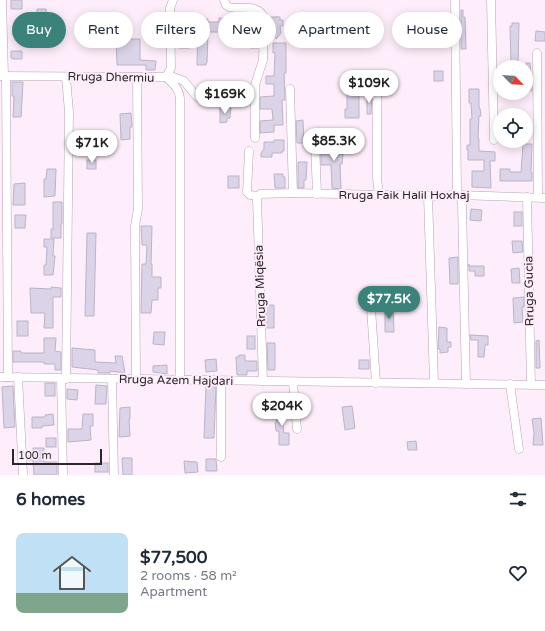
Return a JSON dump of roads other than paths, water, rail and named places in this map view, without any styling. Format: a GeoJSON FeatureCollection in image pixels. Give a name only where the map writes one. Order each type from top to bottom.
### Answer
{"type":"FeatureCollection","features":[{"type":"Feature","properties":{"kind":"street"},"geometry":{"type":"LineString","coordinates":[[2,0],[4,377]]}},
{"type":"Feature","properties":{"kind":"street","name":"Rruga Dhermiu"},"geometry":{"type":"LineString","coordinates":[[3,76],[137,78],[167,76],[171,68],[170,8],[173,0]]}},
{"type":"Feature","properties":{"kind":"street"},"geometry":{"type":"LineString","coordinates":[[224,0],[226,5],[229,7],[256,9],[264,18],[263,60],[255,86],[255,138]]}},
{"type":"Feature","properties":{"kind":"street"},"geometry":{"type":"LineString","coordinates":[[455,0],[457,190],[462,204],[466,384]]}},
{"type":"Feature","properties":{"kind":"street"},"geometry":{"type":"LineString","coordinates":[[491,0],[493,108]]}},
{"type":"Feature","properties":{"kind":"street"},"geometry":{"type":"LineString","coordinates":[[536,53],[541,198]]}},
{"type":"Feature","properties":{"kind":"street"},"geometry":{"type":"LineString","coordinates":[[377,75],[376,178],[378,195]]}},
{"type":"Feature","properties":{"kind":"street"},"geometry":{"type":"LineString","coordinates":[[167,76],[184,81],[197,97]]}},
{"type":"Feature","properties":{"kind":"street"},"geometry":{"type":"LineString","coordinates":[[167,76],[180,92],[180,380]]}},
{"type":"Feature","properties":{"kind":"street"},"geometry":{"type":"LineString","coordinates":[[63,475],[63,379],[69,112],[66,77]]}},
{"type":"Feature","properties":{"kind":"street"},"geometry":{"type":"LineString","coordinates":[[136,380],[135,226],[138,209],[137,78]]}},
{"type":"Feature","properties":{"kind":"street"},"geometry":{"type":"LineString","coordinates":[[290,90],[293,193]]}},
{"type":"Feature","properties":{"kind":"street"},"geometry":{"type":"LineString","coordinates":[[315,142],[317,194]]}},
{"type":"Feature","properties":{"kind":"street"},"geometry":{"type":"LineString","coordinates":[[249,151],[247,192],[250,195],[260,195]]}},
{"type":"Feature","properties":{"kind":"street","name":"Rruga Faik Halil Hoxhaj"},"geometry":{"type":"LineString","coordinates":[[260,195],[293,193],[428,196],[458,195],[541,198]]}},
{"type":"Feature","properties":{"kind":"street","name":"Rruga Miqësia"},"geometry":{"type":"LineString","coordinates":[[260,195],[259,294],[263,381]]}},
{"type":"Feature","properties":{"kind":"street"},"geometry":{"type":"LineString","coordinates":[[428,196],[434,383]]}},
{"type":"Feature","properties":{"kind":"street","name":"Rruga Gucia"},"geometry":{"type":"LineString","coordinates":[[526,197],[531,385]]}},
{"type":"Feature","properties":{"kind":"street"},"geometry":{"type":"LineString","coordinates":[[371,308],[376,383]]}},
{"type":"Feature","properties":{"kind":"street","name":"Rruga Azem Hajdari"},"geometry":{"type":"LineString","coordinates":[[4,377],[545,385]]}},
{"type":"Feature","properties":{"kind":"street"},"geometry":{"type":"LineString","coordinates":[[18,378],[23,475]]}},
{"type":"Feature","properties":{"kind":"street"},"geometry":{"type":"LineString","coordinates":[[112,379],[114,475]]}},
{"type":"Feature","properties":{"kind":"street"},"geometry":{"type":"LineString","coordinates":[[221,381],[221,457]]}},
{"type":"Feature","properties":{"kind":"street"},"geometry":{"type":"LineString","coordinates":[[293,382],[297,428]]}},
{"type":"Feature","properties":{"kind":"street"},"geometry":{"type":"LineString","coordinates":[[510,384],[519,449]]}}]}
